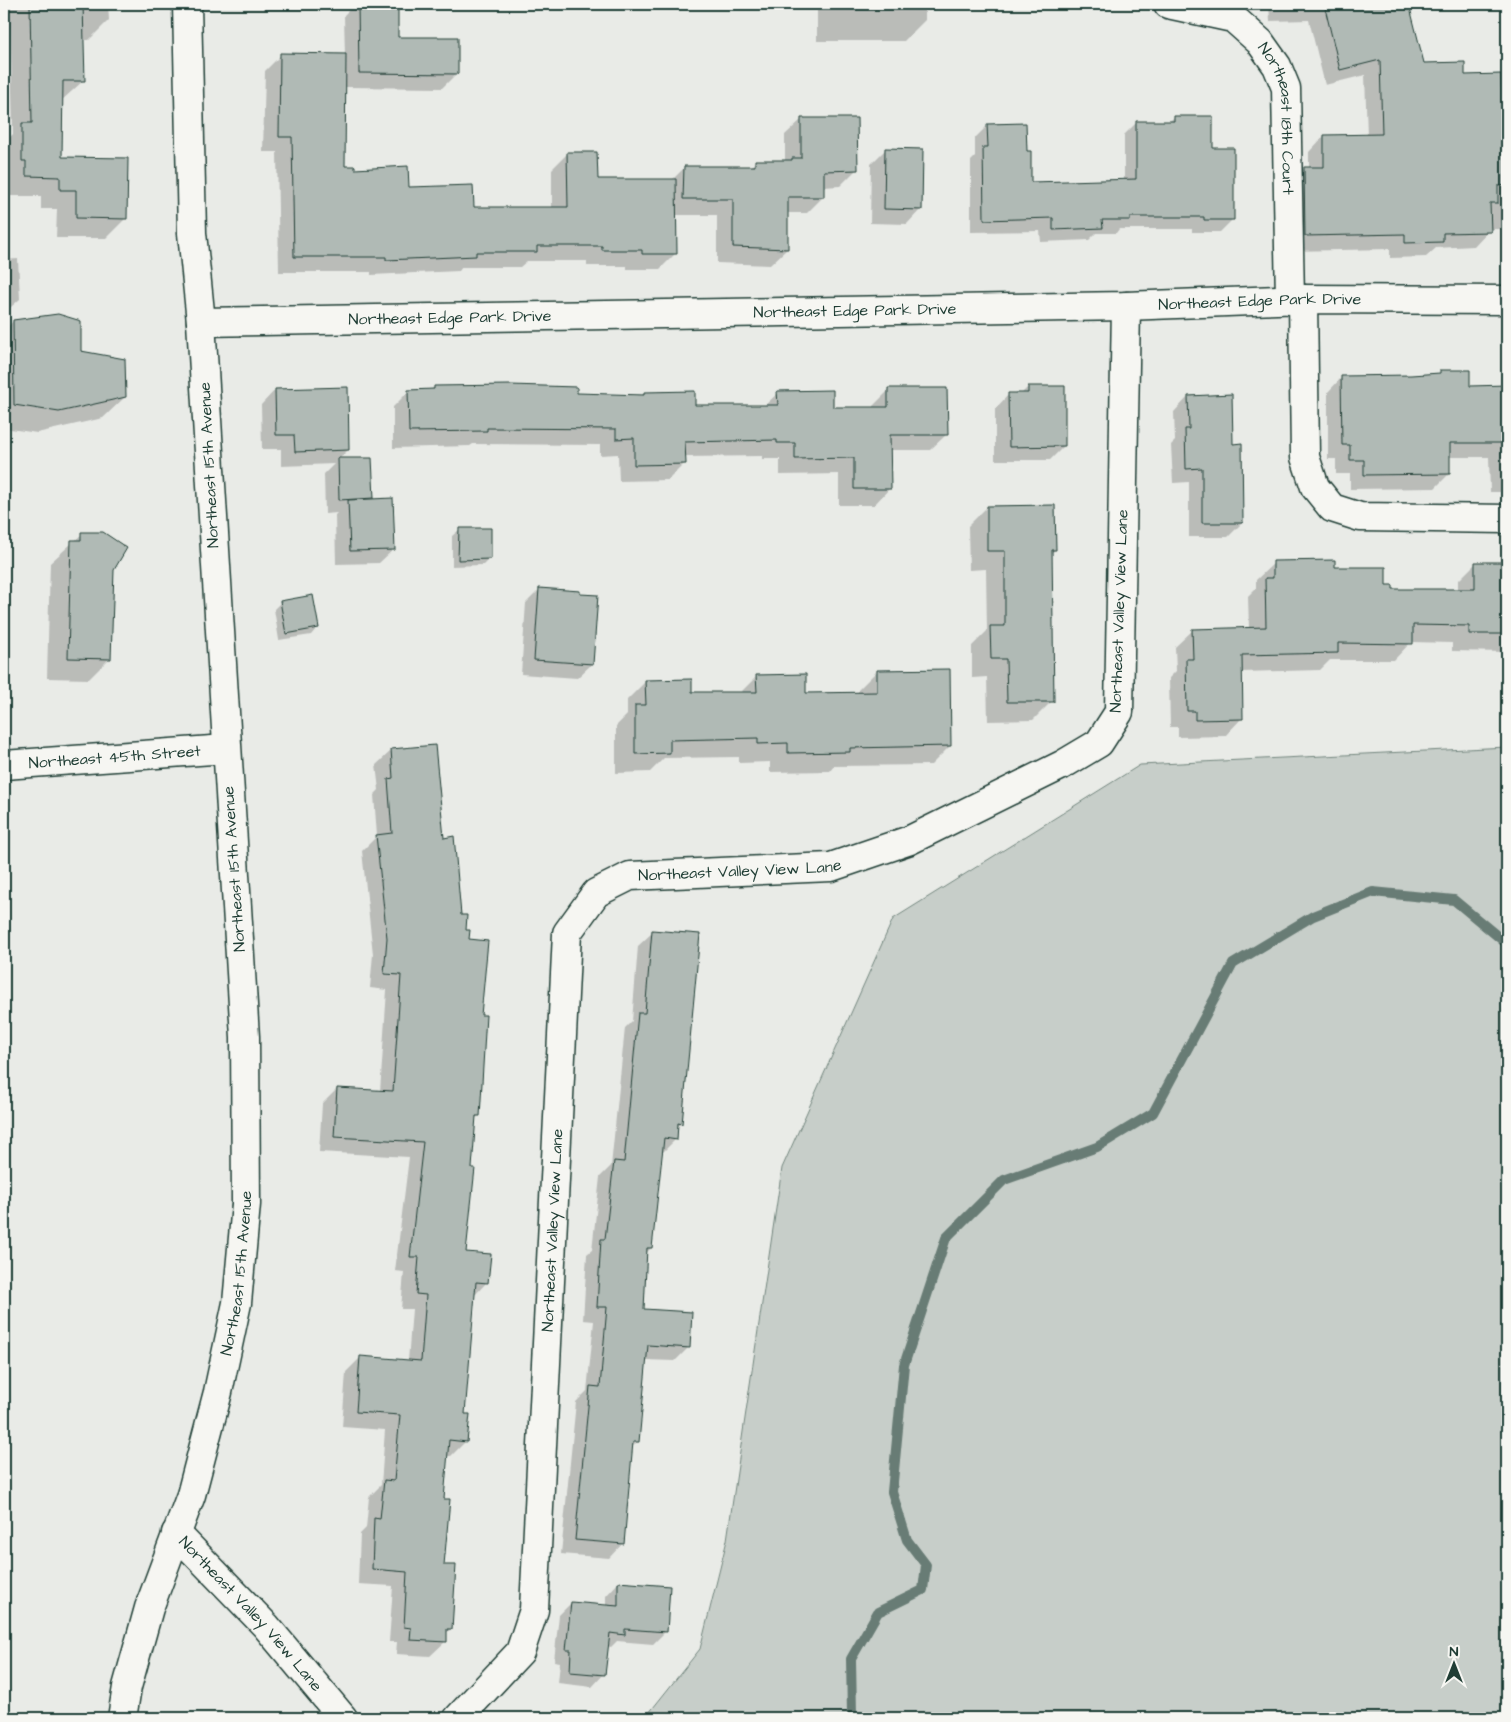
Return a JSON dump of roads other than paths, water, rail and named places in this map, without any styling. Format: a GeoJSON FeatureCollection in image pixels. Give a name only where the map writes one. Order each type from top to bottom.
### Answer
{"type":"FeatureCollection","features":[{"type":"Feature","properties":{"kind":"street","name":"Northeast 15th Avenue"},"geometry":{"type":"LineString","coordinates":[[122,1718],[127,1687],[149,1608],[191,1495],[218,1392],[237,1303],[246,1204],[245,1037],[201,322],[192,233],[187,4]]}},
{"type":"Feature","properties":{"kind":"street","name":"Northeast 18th Court"},"geometry":{"type":"LineString","coordinates":[[1168,4],[1233,18],[1260,42],[1277,66],[1286,88],[1305,457],[1315,487],[1332,508],[1360,517],[1507,519]]}},
{"type":"Feature","properties":{"kind":"street","name":"Northeast Edge Park Drive"},"geometry":{"type":"LineString","coordinates":[[201,322],[1126,306],[1297,300],[1507,300]]}},
{"type":"Feature","properties":{"kind":"street","name":"Northeast Valley View Lane"},"geometry":{"type":"LineString","coordinates":[[458,1718],[520,1652],[534,1610],[567,933],[596,893],[630,876],[831,867],[910,840],[1062,765],[1100,744],[1119,712],[1126,306]]}},
{"type":"Feature","properties":{"kind":"street","name":"Northeast 45th Street"},"geometry":{"type":"LineString","coordinates":[[4,765],[226,749]]}},
{"type":"Feature","properties":{"kind":"street","name":"Northeast Valley View Lane"},"geometry":{"type":"LineString","coordinates":[[176,1533],[266,1626],[343,1718]]}},
{"type":"Feature","properties":{"kind":"waterway"},"geometry":{"type":"LineString","coordinates":[[855,1718],[852,1715],[851,1659],[878,1612],[923,1590],[926,1565],[907,1540],[892,1492],[904,1365],[946,1238],[1004,1180],[1097,1147],[1153,1113],[1233,964],[1313,916],[1373,892],[1454,900],[1507,944]]}}]}
